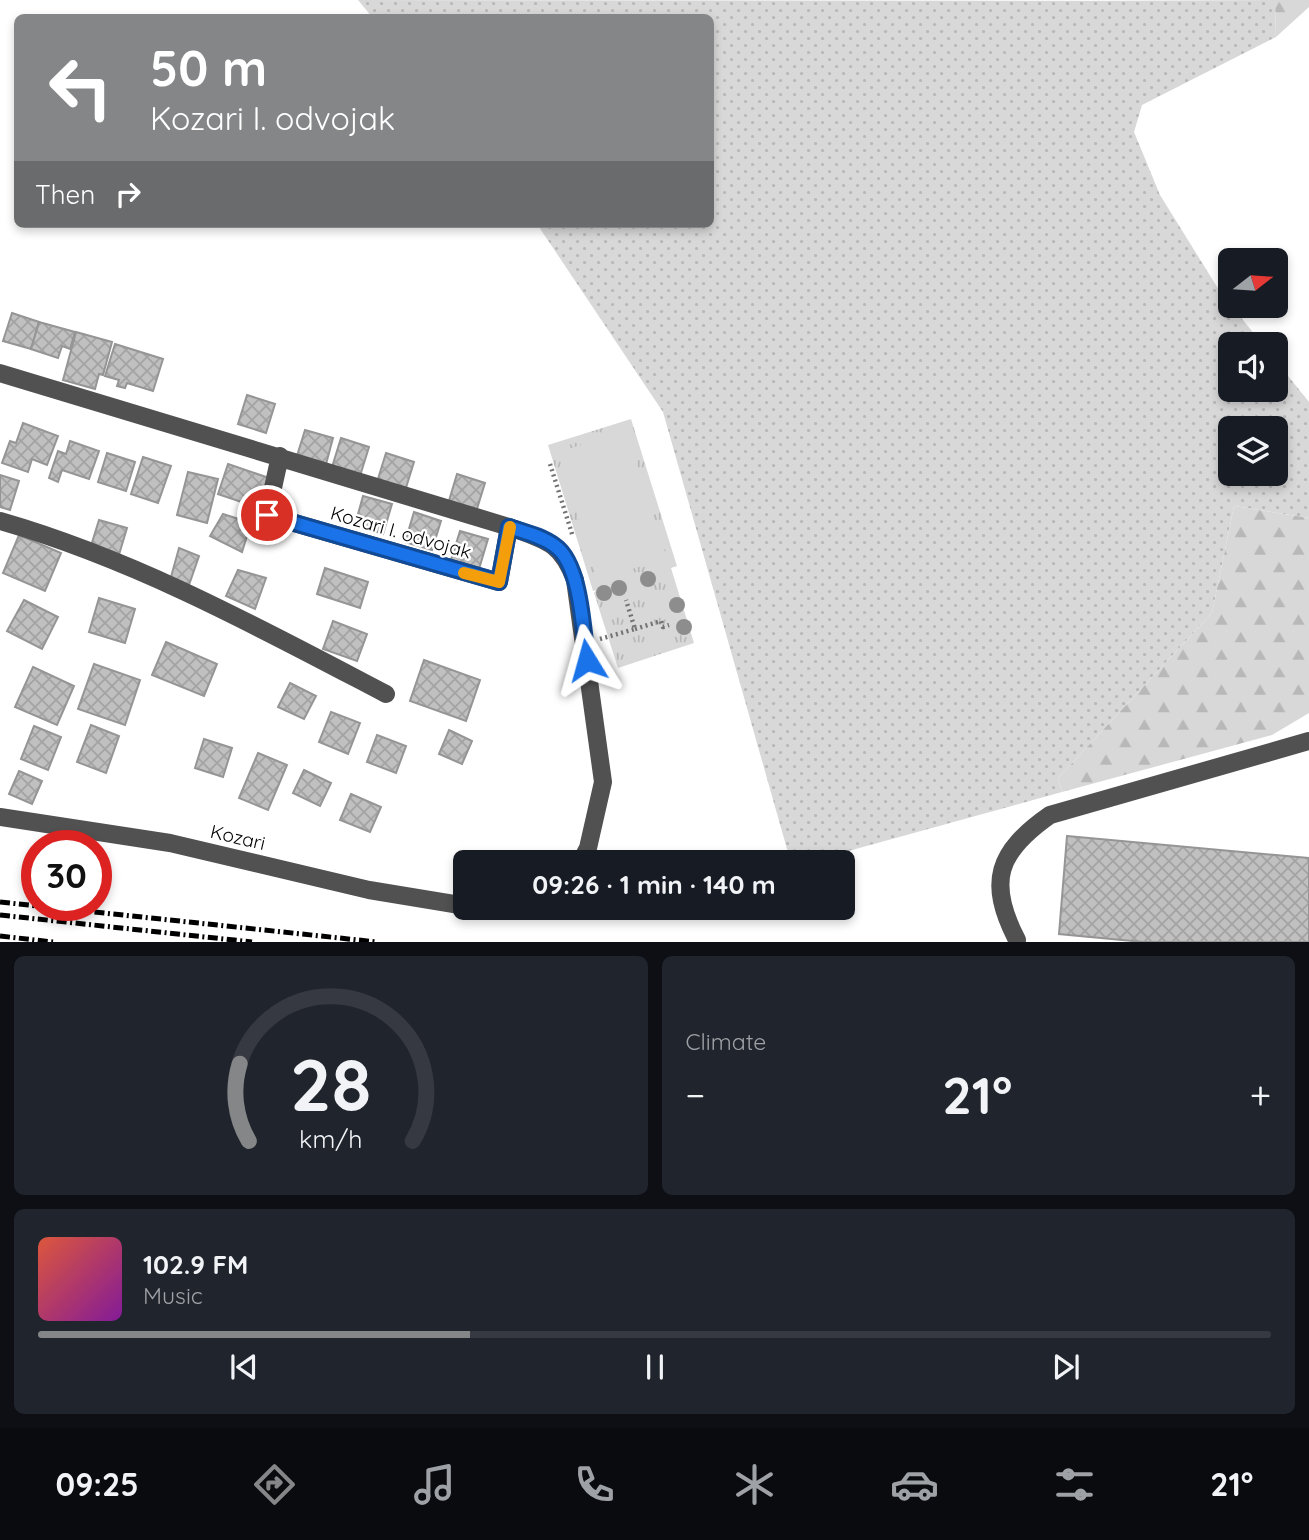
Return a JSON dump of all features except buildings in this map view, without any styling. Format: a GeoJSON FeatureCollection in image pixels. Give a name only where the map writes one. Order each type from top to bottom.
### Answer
{"type":"FeatureCollection","features":[{"type":"Feature","properties":{"kind":"street","name":"Kozari I. odvojak"},"geometry":{"type":"LineString","coordinates":[[0,373],[280,456],[509,527],[499,582],[267,515],[280,456]]}},
{"type":"Feature","properties":{"kind":"street"},"geometry":{"type":"LineString","coordinates":[[0,521],[69,544],[218,607],[386,694]]}},
{"type":"Feature","properties":{"kind":"street"},"geometry":{"type":"LineString","coordinates":[[509,527],[557,546],[568,561],[575,580],[603,782],[587,850]]}},
{"type":"Feature","properties":{"kind":"street"},"geometry":{"type":"LineString","coordinates":[[1017,940],[1000,900],[998,880],[1005,859],[1026,832],[1050,815],[1309,741]]}},
{"type":"Feature","properties":{"kind":"street","name":"Kozari"},"geometry":{"type":"LineString","coordinates":[[0,817],[170,843],[369,890],[453,904]]}},
{"type":"Feature","properties":{"kind":"path"},"geometry":{"type":"LineString","coordinates":[[626,600],[635,629]]}},
{"type":"Feature","properties":{"kind":"path"},"geometry":{"type":"LineString","coordinates":[[585,642],[661,621],[663,627],[669,625]]}},
{"type":"Feature","properties":{"kind":"green space"},"geometry":{"type":"Polygon","coordinates":[[[358,0],[1275,1],[1276,37],[1142,105],[1134,132],[1160,195],[1218,288],[1218,318],[1241,318],[1253,332],[1218,332],[1218,402],[1288,402],[1288,376],[1309,402],[1309,518],[1234,506],[1212,613],[1058,778],[1062,792],[852,850],[787,850],[663,412],[540,228],[714,228],[714,14],[370,14],[358,0]]]}},
{"type":"Feature","properties":{"kind":"green space"},"geometry":{"type":"Polygon","coordinates":[[[1097,0],[1309,0],[1309,7],[1276,37],[1275,1],[1097,0]]]}},
{"type":"Feature","properties":{"kind":"green space"},"geometry":{"type":"Polygon","coordinates":[[[631,419],[677,566],[671,568],[694,643],[618,668],[594,593],[596,590],[593,591],[548,445],[631,419]]]}},
{"type":"Feature","properties":{"kind":"green space"},"geometry":{"type":"Polygon","coordinates":[[[625,431],[667,558],[597,580],[559,452],[625,431]]]}},
{"type":"Feature","properties":{"kind":"green space"},"geometry":{"type":"Polygon","coordinates":[[[1234,506],[1309,518],[1309,713],[1272,735],[1062,792],[1058,778],[1212,613],[1234,506]]]}},
{"type":"Feature","properties":{"kind":"railway"},"geometry":{"type":"LineString","coordinates":[[0,902],[377,942]]}},
{"type":"Feature","properties":{"kind":"railway"},"geometry":{"type":"LineString","coordinates":[[0,915],[252,942]]}},
{"type":"Feature","properties":{"kind":"railway"},"geometry":{"type":"LineString","coordinates":[[0,936],[53,942]]}},
{"type":"Feature","properties":{"kind":"slow traffic"},"geometry":{"type":"LineString","coordinates":[[464,573],[499,582],[510,527]]}},
{"type":"Feature","properties":{"kind":"route"},"geometry":{"type":"LineString","coordinates":[[267,515],[499,582],[509,527],[542,539],[557,546],[568,561],[575,580],[587,660]]}}]}
